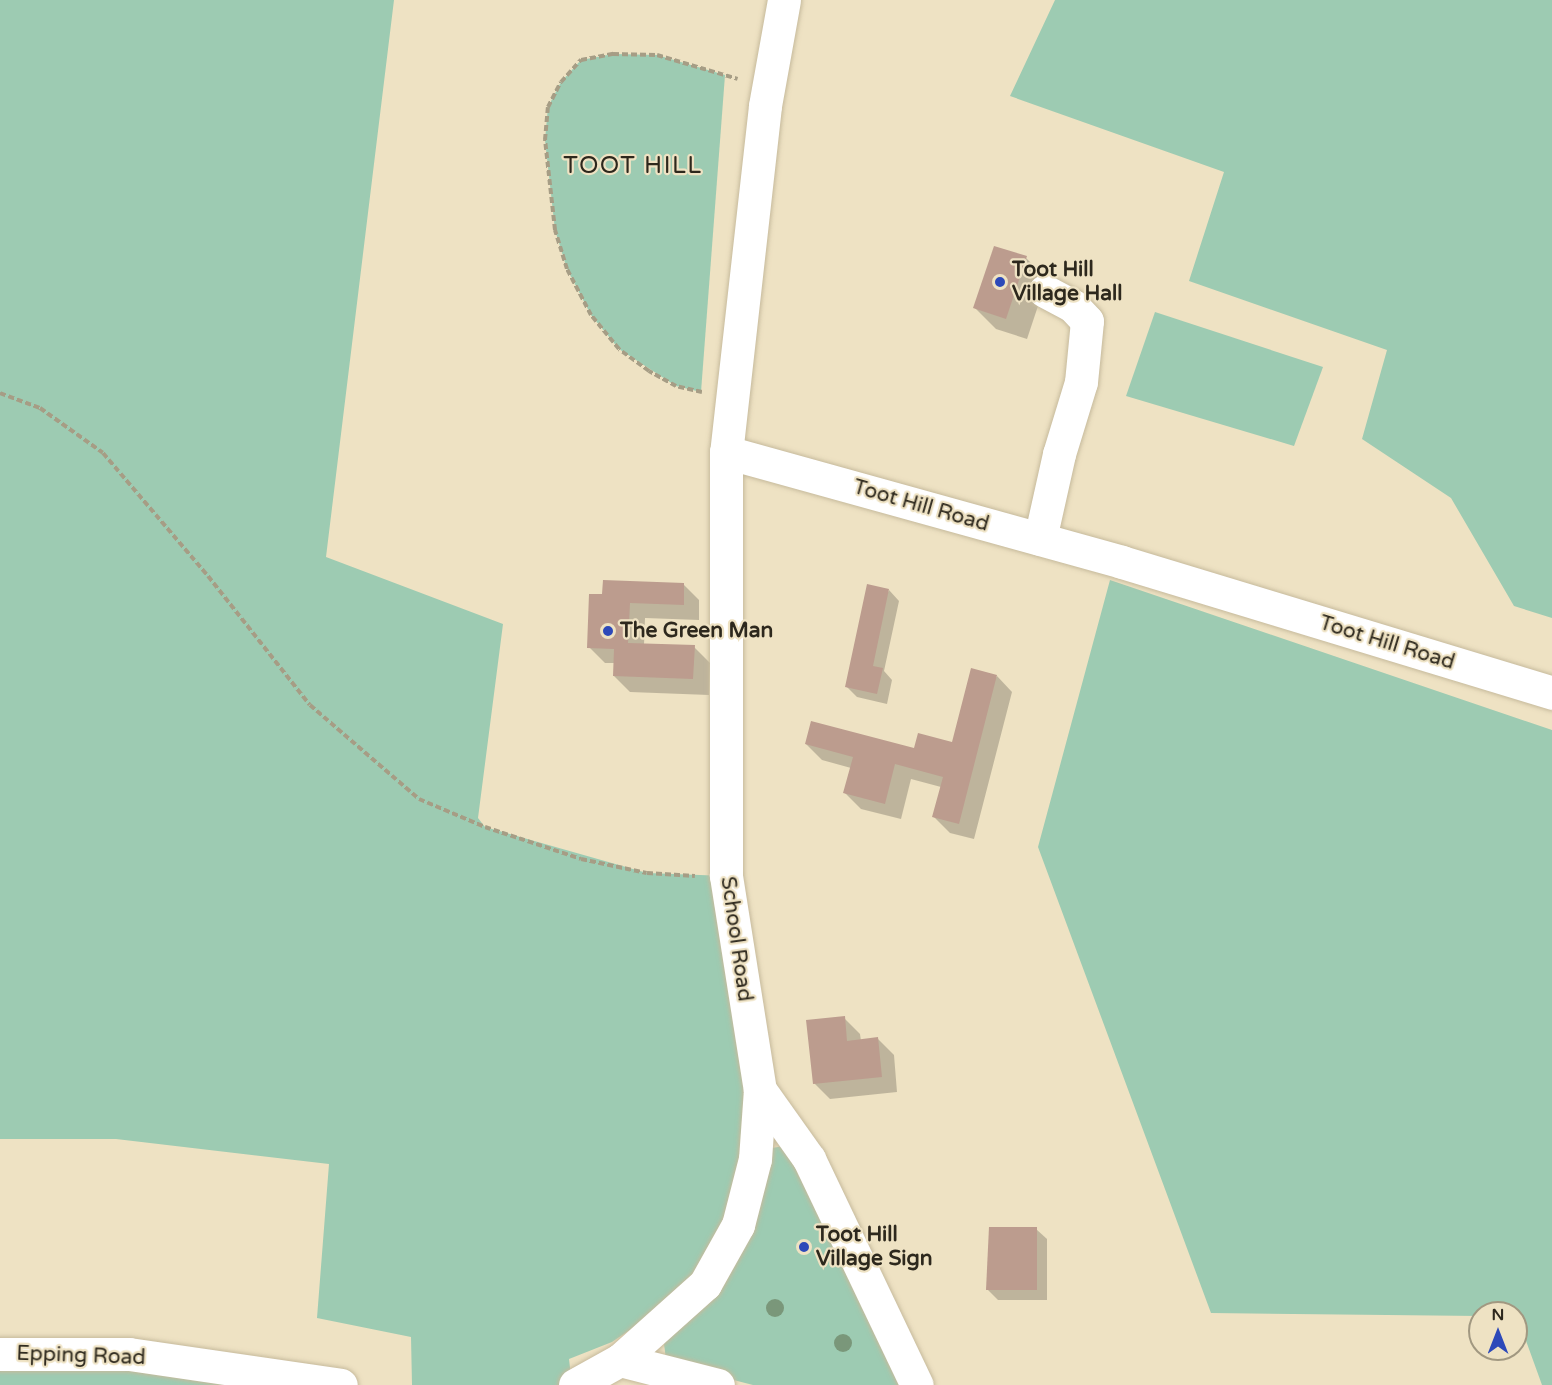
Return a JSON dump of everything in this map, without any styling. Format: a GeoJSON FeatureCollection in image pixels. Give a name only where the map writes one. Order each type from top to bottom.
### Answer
{"type":"FeatureCollection","features":[{"type":"Feature","properties":{"kind":"street"},"geometry":{"type":"LineString","coordinates":[[759,0],[776,32]]}},
{"type":"Feature","properties":{"kind":"street"},"geometry":{"type":"LineString","coordinates":[[726,452],[768,87],[776,32],[784,0]]}},
{"type":"Feature","properties":{"kind":"street"},"geometry":{"type":"LineString","coordinates":[[1040,539],[1059,454],[1081,382],[1087,321],[1073,306],[1045,291]]}},
{"type":"Feature","properties":{"kind":"street","name":"Toot Hill Road"},"geometry":{"type":"LineString","coordinates":[[726,452],[1040,539],[1552,693]]}},
{"type":"Feature","properties":{"kind":"street","name":"School Road"},"geometry":{"type":"LineString","coordinates":[[726,452],[726,876],[760,1090],[809,1159],[918,1385]]}},
{"type":"Feature","properties":{"kind":"street"},"geometry":{"type":"LineString","coordinates":[[575,1385],[620,1360],[705,1284],[738,1225],[755,1159],[760,1090]]}},
{"type":"Feature","properties":{"kind":"street","name":"Epping Road"},"geometry":{"type":"LineString","coordinates":[[0,1354],[129,1354],[341,1385]]}},
{"type":"Feature","properties":{"kind":"street"},"geometry":{"type":"LineString","coordinates":[[620,1360],[718,1385]]}},
{"type":"Feature","properties":{"kind":"path"},"geometry":{"type":"LineString","coordinates":[[731,399],[676,386],[649,371],[619,349],[591,315],[567,269],[555,230],[545,140],[548,107],[561,82],[581,60],[613,54],[657,55],[768,87]]}},
{"type":"Feature","properties":{"kind":"path"},"geometry":{"type":"LineString","coordinates":[[0,393],[40,408],[103,453],[208,576],[310,705],[419,799],[485,827],[580,859],[646,873],[726,876]]}},
{"type":"Feature","properties":{"kind":"green space"},"geometry":{"type":"Polygon","coordinates":[[[0,0],[394,0],[326,557],[503,624],[478,818],[485,827],[647,873],[726,876],[760,1090],[722,1231],[695,1273],[659,1310],[612,1342],[569,1359],[572,1385],[412,1385],[411,1337],[317,1318],[329,1164],[116,1139],[0,1139],[0,0]]]}},
{"type":"Feature","properties":{"kind":"green space"},"geometry":{"type":"Polygon","coordinates":[[[1055,0],[1552,0],[1552,618],[1514,606],[1451,498],[1362,439],[1387,350],[1189,281],[1224,172],[1010,96],[1055,0]]]}},
{"type":"Feature","properties":{"kind":"green space"},"geometry":{"type":"Polygon","coordinates":[[[613,54],[657,55],[725,75],[701,392],[676,386],[619,349],[591,315],[567,269],[555,230],[545,140],[548,107],[561,82],[581,60],[613,54]]]}},
{"type":"Feature","properties":{"kind":"green space"},"geometry":{"type":"Polygon","coordinates":[[[1155,312],[1323,367],[1294,446],[1126,396],[1155,312]]]}},
{"type":"Feature","properties":{"kind":"green space"},"geometry":{"type":"Polygon","coordinates":[[[1110,580],[1552,730],[1552,1385],[1542,1385],[1528,1346],[1528,1301],[1468,1301],[1468,1316],[1211,1313],[1038,847],[1110,580]]]}},
{"type":"Feature","properties":{"kind":"green space"},"geometry":{"type":"Polygon","coordinates":[[[784,1146],[907,1385],[753,1385],[671,1364],[666,1359],[664,1344],[772,1148],[784,1146]]]}},
{"type":"Feature","properties":{"kind":"green space"},"geometry":{"type":"Polygon","coordinates":[[[0,1366],[160,1366],[333,1385],[0,1385],[0,1366]]]}},
{"type":"Feature","properties":{"kind":"building","name":"Toot Hill Village Hall"},"geometry":{"type":"Polygon","coordinates":[[[994,246],[1027,256],[1006,319],[973,308],[994,246]]]}},
{"type":"Feature","properties":{"kind":"building","name":"The Green Man"},"geometry":{"type":"Polygon","coordinates":[[[603,580],[684,583],[684,605],[630,603],[628,643],[695,645],[693,679],[613,676],[614,649],[587,648],[589,594],[602,594],[603,580]]]}},
{"type":"Feature","properties":{"kind":"building"},"geometry":{"type":"Polygon","coordinates":[[[867,584],[889,589],[873,666],[883,668],[877,694],[845,687],[867,584]]]}},
{"type":"Feature","properties":{"kind":"building"},"geometry":{"type":"Polygon","coordinates":[[[971,668],[997,675],[959,824],[932,817],[943,777],[895,764],[885,804],[843,793],[853,757],[805,744],[811,721],[914,748],[918,733],[952,742],[971,668]]]}},
{"type":"Feature","properties":{"kind":"building"},"geometry":{"type":"Polygon","coordinates":[[[845,1016],[847,1041],[878,1037],[882,1077],[813,1084],[806,1020],[845,1016]]]}},
{"type":"Feature","properties":{"kind":"building"},"geometry":{"type":"Polygon","coordinates":[[[989,1227],[1037,1227],[1037,1290],[986,1290],[989,1227]]]}},
{"type":"Feature","properties":{"kind":"place","name":"Toot Hill Village Hall"},"geometry":{"type":"Point","coordinates":[1000,282]}},
{"type":"Feature","properties":{"kind":"place","name":"The Green Man"},"geometry":{"type":"Point","coordinates":[608,631]}},
{"type":"Feature","properties":{"kind":"place","name":"Toot Hill Village Sign"},"geometry":{"type":"Point","coordinates":[804,1247]}},
{"type":"Feature","properties":{"kind":"district","name":"TOOT HILL"},"geometry":{"type":"Point","coordinates":[633,166]}}]}
